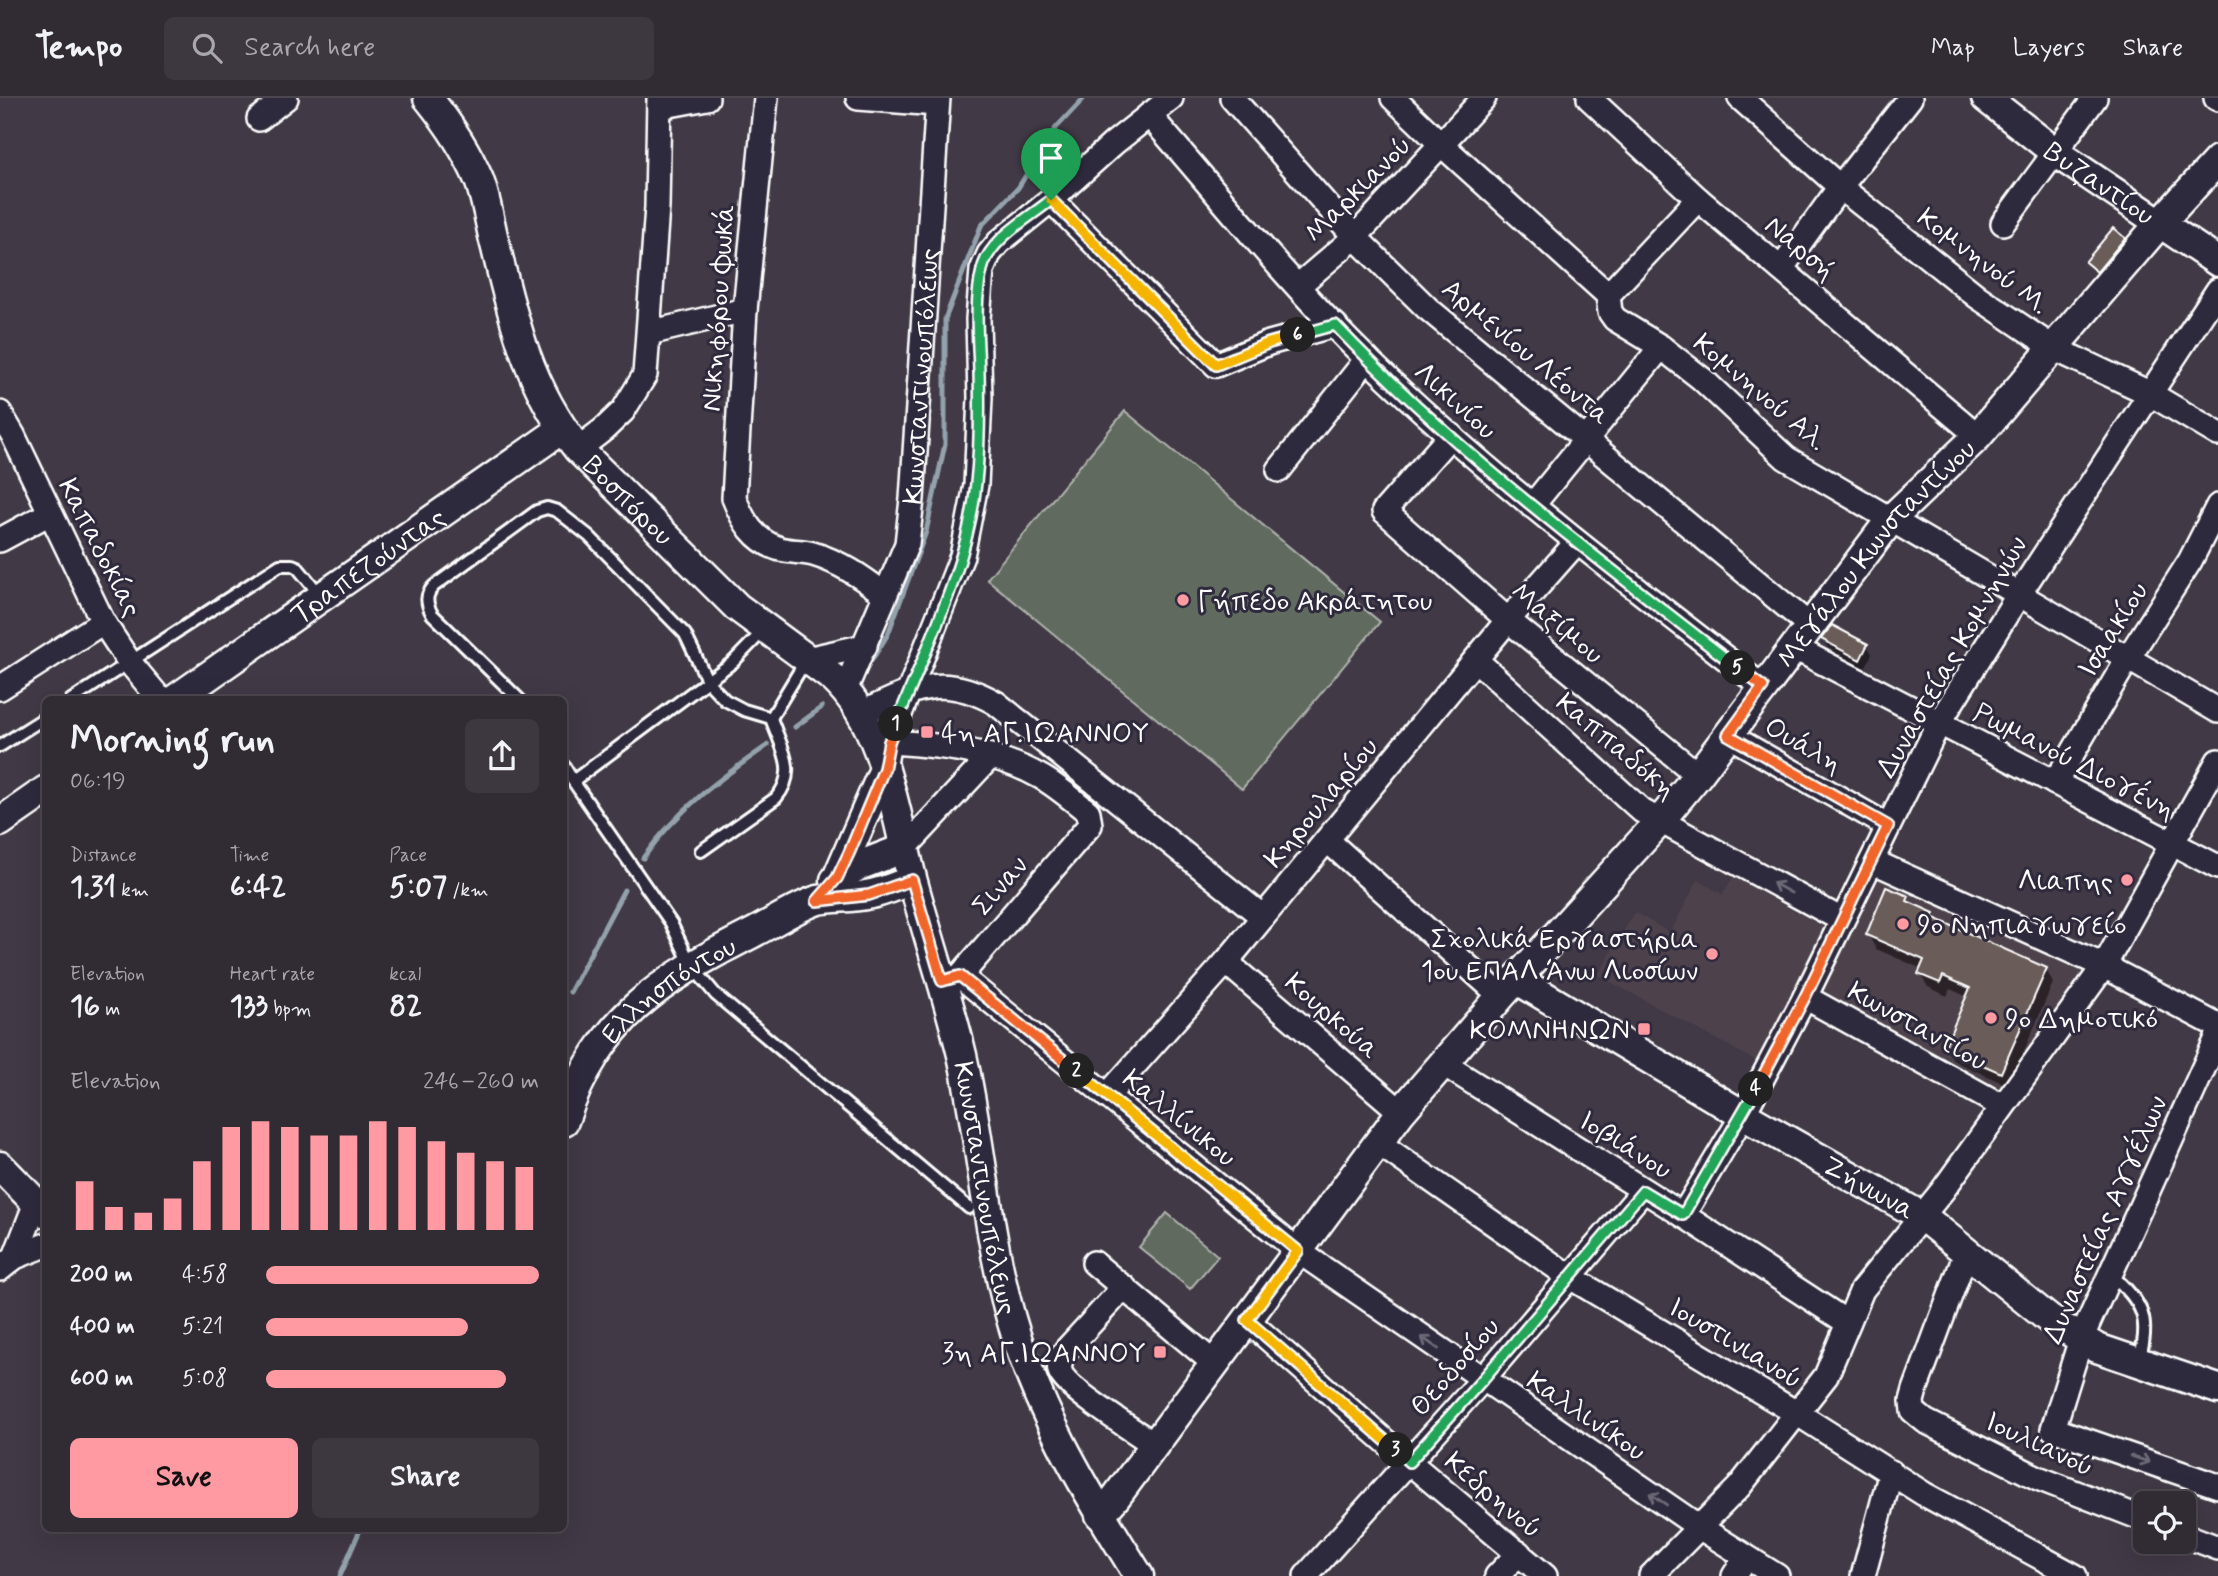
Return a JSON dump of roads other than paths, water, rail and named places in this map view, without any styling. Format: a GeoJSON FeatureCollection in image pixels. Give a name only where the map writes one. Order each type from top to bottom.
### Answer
{"type":"FeatureCollection","features":[{"type":"Feature","properties":{"kind":"street"},"geometry":{"type":"LineString","coordinates":[[259,119],[286,98]]}},
{"type":"Feature","properties":{"kind":"street","name":"Βοσπόρου"},"geometry":{"type":"LineString","coordinates":[[428,98],[459,138],[480,183],[520,342],[536,383],[570,439],[737,607],[845,690],[887,755],[905,848]]}},
{"type":"Feature","properties":{"kind":"street"},"geometry":{"type":"LineString","coordinates":[[570,439],[603,430],[623,411],[645,375],[657,207],[659,102],[707,98]]}},
{"type":"Feature","properties":{"kind":"street","name":"Νικηφόρου Φωκά"},"geometry":{"type":"LineString","coordinates":[[765,98],[745,310],[734,498],[743,520],[754,534],[766,543],[779,549],[810,553],[835,562],[861,575],[884,594]]}},
{"type":"Feature","properties":{"kind":"street"},"geometry":{"type":"LineString","coordinates":[[858,98],[938,101]]}},
{"type":"Feature","properties":{"kind":"street"},"geometry":{"type":"LineString","coordinates":[[837,878],[962,556],[976,485],[980,398],[978,319],[982,270],[989,254],[999,242],[1171,98]]}},
{"type":"Feature","properties":{"kind":"street","name":"Αρμενίου Λέοντα"},"geometry":{"type":"LineString","coordinates":[[1232,98],[1355,237],[1427,308],[1587,440],[1801,636]]}},
{"type":"Feature","properties":{"kind":"street","name":"Κομνηνού Αλ."},"geometry":{"type":"LineString","coordinates":[[1393,98],[1441,145],[1608,295],[1610,312],[1615,320],[1661,347],[1702,379],[1786,458],[2218,711]]}},
{"type":"Feature","properties":{"kind":"street","name":"Μαρκιανού"},"geometry":{"type":"LineString","coordinates":[[1298,286],[1355,237],[1484,98]]}},
{"type":"Feature","properties":{"kind":"street","name":"Ναρσή"},"geometry":{"type":"LineString","coordinates":[[1589,98],[1698,199],[1978,436]]}},
{"type":"Feature","properties":{"kind":"street","name":"Κομνηνού Μ."},"geometry":{"type":"LineString","coordinates":[[1740,98],[1840,187],[1978,297],[2055,349],[2149,393],[2218,434]]}},
{"type":"Feature","properties":{"kind":"street"},"geometry":{"type":"LineString","coordinates":[[1781,268],[1910,98]]}},
{"type":"Feature","properties":{"kind":"street","name":"Βυζαντίου"},"geometry":{"type":"LineString","coordinates":[[1986,98],[2056,153],[2218,262]]}},
{"type":"Feature","properties":{"kind":"street"},"geometry":{"type":"LineString","coordinates":[[2003,223],[2095,98]]}},
{"type":"Feature","properties":{"kind":"street","name":"Κωνσταντινουπόλεως"},"geometry":{"type":"LineString","coordinates":[[845,690],[907,544],[938,101]]}},
{"type":"Feature","properties":{"kind":"street","name":"Λικινίου"},"geometry":{"type":"LineString","coordinates":[[1149,116],[1298,286],[1367,359],[1576,543],[1763,687]]}},
{"type":"Feature","properties":{"kind":"street","name":"Μεγάλου Κωνσταντίνου"},"geometry":{"type":"LineString","coordinates":[[1100,1514],[1155,1445],[1401,1112],[1508,988],[1660,821],[1698,775],[1891,519],[1978,436],[2160,223],[2218,160]]}},
{"type":"Feature","properties":{"kind":"street"},"geometry":{"type":"LineString","coordinates":[[1608,295],[1698,199]]}},
{"type":"Feature","properties":{"kind":"street"},"geometry":{"type":"LineString","coordinates":[[1051,200],[1216,365],[1269,343],[1335,325]]}},
{"type":"Feature","properties":{"kind":"street","name":"Δυναστείας Κομνηνών"},"geometry":{"type":"LineString","coordinates":[[1683,1215],[1742,1115],[1805,997],[1939,723],[2019,594],[2218,290]]}},
{"type":"Feature","properties":{"kind":"street"},"geometry":{"type":"LineString","coordinates":[[649,333],[745,310]]}},
{"type":"Feature","properties":{"kind":"street"},"geometry":{"type":"LineString","coordinates":[[1532,506],[1661,347]]}},
{"type":"Feature","properties":{"kind":"street"},"geometry":{"type":"LineString","coordinates":[[1279,470],[1367,359]]}},
{"type":"Feature","properties":{"kind":"street","name":"Καπαδοκίας"},"geometry":{"type":"LineString","coordinates":[[0,413],[103,622],[130,663],[157,696]]}},
{"type":"Feature","properties":{"kind":"street","name":"Μαξίμου"},"geometry":{"type":"LineString","coordinates":[[1451,435],[1384,511],[1508,620],[1698,775]]}},
{"type":"Feature","properties":{"kind":"street","name":"Τραπεζούντας"},"geometry":{"type":"LineString","coordinates":[[180,696],[321,596],[570,439]]}},
{"type":"Feature","properties":{"kind":"street","name":"Ισαακίου"},"geometry":{"type":"LineString","coordinates":[[2055,783],[2128,658],[2190,561],[2218,506]]}},
{"type":"Feature","properties":{"kind":"street"},"geometry":{"type":"LineString","coordinates":[[0,540],[51,513]]}},
{"type":"Feature","properties":{"kind":"street","name":"Κηρουλαρίου"},"geometry":{"type":"LineString","coordinates":[[1107,1096],[1226,962],[1508,620],[1576,543]]}},
{"type":"Feature","properties":{"kind":"street"},"geometry":{"type":"LineString","coordinates":[[0,688],[103,622]]}},
{"type":"Feature","properties":{"kind":"street","name":"Ρωμανού Διογένη"},"geometry":{"type":"LineString","coordinates":[[1801,636],[1939,723],[2218,867]]}},
{"type":"Feature","properties":{"kind":"street"},"geometry":{"type":"LineString","coordinates":[[807,659],[865,646]]}},
{"type":"Feature","properties":{"kind":"street","name":"Καππαδόκη"},"geometry":{"type":"LineString","coordinates":[[1476,660],[1635,806],[1842,920]]}},
{"type":"Feature","properties":{"kind":"street"},"geometry":{"type":"LineString","coordinates":[[862,713],[909,691],[930,685],[981,694],[996,703],[1263,918]]}},
{"type":"Feature","properties":{"kind":"street","name":"Ουάλη"},"geometry":{"type":"LineString","coordinates":[[1728,735],[1888,826]]}},
{"type":"Feature","properties":{"kind":"street"},"geometry":{"type":"LineString","coordinates":[[887,755],[946,747],[992,756]]}},
{"type":"Feature","properties":{"kind":"street"},"geometry":{"type":"LineString","coordinates":[[905,848],[992,756]]}},
{"type":"Feature","properties":{"kind":"street","name":"Σιναν"},"geometry":{"type":"LineString","coordinates":[[951,979],[1090,825],[1088,812],[1043,778],[992,756]]}},
{"type":"Feature","properties":{"kind":"street"},"geometry":{"type":"LineString","coordinates":[[1651,1576],[1739,1487],[1826,1376],[1862,1290],[1923,1217],[2104,966],[2218,761]]}},
{"type":"Feature","properties":{"kind":"street"},"geometry":{"type":"LineString","coordinates":[[0,822],[42,793]]}},
{"type":"Feature","properties":{"kind":"street"},"geometry":{"type":"LineString","coordinates":[[1327,840],[1508,988]]}},
{"type":"Feature","properties":{"kind":"street","name":"Κωνσταντινουπόλεως"},"geometry":{"type":"LineString","coordinates":[[905,848],[912,880],[951,979],[962,1056],[1007,1302],[1044,1411],[1100,1514],[1139,1576]]}},
{"type":"Feature","properties":{"kind":"street","name":"Ελλησπόντου"},"geometry":{"type":"LineString","coordinates":[[817,901],[837,878],[858,866],[905,848]]}},
{"type":"Feature","properties":{"kind":"street"},"geometry":{"type":"LineString","coordinates":[[1872,861],[2104,966],[2218,1026]]}},
{"type":"Feature","properties":{"kind":"street","name":"Ελλησπόντου"},"geometry":{"type":"LineString","coordinates":[[567,1112],[573,1093],[593,1055],[620,1020],[650,993],[691,964],[817,901],[869,895],[912,880]]}},
{"type":"Feature","properties":{"kind":"street","name":"Κουρκούα"},"geometry":{"type":"LineString","coordinates":[[1226,962],[1401,1112]]}},
{"type":"Feature","properties":{"kind":"street","name":"Καλλίνικου"},"geometry":{"type":"LineString","coordinates":[[951,979],[1107,1096],[1298,1251]]}},
{"type":"Feature","properties":{"kind":"street","name":"Ζήνωνα"},"geometry":{"type":"LineString","coordinates":[[1508,988],[1923,1217],[2049,1319],[2081,1339],[2097,1348],[2218,1389]]}},
{"type":"Feature","properties":{"kind":"street","name":"Κωνσταντίου"},"geometry":{"type":"LineString","coordinates":[[1805,997],[2002,1106]]}},
{"type":"Feature","properties":{"kind":"street","name":"Δυναστείας Αγγέλων"},"geometry":{"type":"LineString","coordinates":[[2218,1036],[2081,1339],[2053,1429],[2218,1486]]}},
{"type":"Feature","properties":{"kind":"street","name":"Ιοβιάνου"},"geometry":{"type":"LineString","coordinates":[[1442,1063],[1848,1323]]}},
{"type":"Feature","properties":{"kind":"street","name":"Ιουστινιανού"},"geometry":{"type":"LineString","coordinates":[[1377,1142],[1570,1277],[1798,1414],[1924,1494],[2075,1576]]}},
{"type":"Feature","properties":{"kind":"street"},"geometry":{"type":"LineString","coordinates":[[0,1166],[41,1208],[7,1263]]}},
{"type":"Feature","properties":{"kind":"street","name":"Θεοδοσίου"},"geometry":{"type":"LineString","coordinates":[[1306,1576],[1483,1379],[1643,1191]]}},
{"type":"Feature","properties":{"kind":"street"},"geometry":{"type":"LineString","coordinates":[[7,1263],[42,1247]]}},
{"type":"Feature","properties":{"kind":"street","name":"Καλλινίκου"},"geometry":{"type":"LineString","coordinates":[[1298,1251],[1699,1527],[1740,1566],[1777,1576]]}},
{"type":"Feature","properties":{"kind":"street","name":"Ιουλιανού"},"geometry":{"type":"LineString","coordinates":[[1966,1253],[1912,1401],[1913,1411],[1925,1421],[2038,1478],[2133,1515]]}},
{"type":"Feature","properties":{"kind":"street"},"geometry":{"type":"LineString","coordinates":[[1094,1263],[1215,1364]]}},
{"type":"Feature","properties":{"kind":"street"},"geometry":{"type":"LineString","coordinates":[[1124,1287],[1066,1350],[1060,1360],[1060,1371],[1072,1387],[1155,1445]]}},
{"type":"Feature","properties":{"kind":"street","name":"Κεδρηνού"},"geometry":{"type":"LineString","coordinates":[[1247,1320],[1409,1462],[1545,1576]]}},
{"type":"Feature","properties":{"kind":"street"},"geometry":{"type":"LineString","coordinates":[[1863,1576],[1891,1472]]}},
{"type":"Feature","properties":{"kind":"street"},"geometry":{"type":"LineString","coordinates":[[2196,1540],[2218,1548]]}},
{"type":"Feature","properties":{"kind":"street"},"geometry":{"type":"LineString","coordinates":[[1497,1576],[1519,1553]]}},
{"type":"Feature","properties":{"kind":"lane"},"geometry":{"type":"LineString","coordinates":[[516,696],[432,614],[427,595],[434,586],[537,511],[547,508],[570,520],[589,536],[685,634],[708,682],[725,700],[744,710],[771,718]]}},
{"type":"Feature","properties":{"kind":"lane"},"geometry":{"type":"LineString","coordinates":[[77,696],[280,565],[297,568],[321,596]]}},
{"type":"Feature","properties":{"kind":"lane"},"geometry":{"type":"LineString","coordinates":[[573,781],[708,682],[733,662],[765,629]]}},
{"type":"Feature","properties":{"kind":"lane"},"geometry":{"type":"LineString","coordinates":[[771,718],[807,659]]}},
{"type":"Feature","properties":{"kind":"lane"},"geometry":{"type":"LineString","coordinates":[[701,851],[776,798],[783,789],[789,770],[771,718]]}},
{"type":"Feature","properties":{"kind":"lane"},"geometry":{"type":"LineString","coordinates":[[0,746],[42,720]]}},
{"type":"Feature","properties":{"kind":"lane"},"geometry":{"type":"LineString","coordinates":[[567,771],[671,923],[691,964],[716,995],[969,1208]]}},
{"type":"Feature","properties":{"kind":"lane"},"geometry":{"type":"LineString","coordinates":[[2110,1274],[2126,1287],[2140,1304],[2145,1322],[2145,1342],[2138,1362]]}},
{"type":"Feature","properties":{"kind":"waterway"},"geometry":{"type":"LineString","coordinates":[[865,668],[888,634],[926,532],[945,444],[945,319],[981,226],[1018,188],[1055,129],[1084,98]]}},
{"type":"Feature","properties":{"kind":"waterway"},"geometry":{"type":"LineString","coordinates":[[795,727],[822,707]]}},
{"type":"Feature","properties":{"kind":"waterway"},"geometry":{"type":"LineString","coordinates":[[643,858],[670,824],[700,796],[768,745]]}},
{"type":"Feature","properties":{"kind":"waterway"},"geometry":{"type":"LineString","coordinates":[[570,992],[624,890]]}},
{"type":"Feature","properties":{"kind":"waterway"},"geometry":{"type":"LineString","coordinates":[[340,1576],[359,1532]]}},
{"type":"Feature","properties":{"kind":"place","name":"Γήπεδο Ακράτητου"},"geometry":{"type":"Point","coordinates":[1183,600]}},
{"type":"Feature","properties":{"kind":"place","name":"4η ΑΓ.ΙΩΑΝΝΟΥ"},"geometry":{"type":"Point","coordinates":[927,732]}},
{"type":"Feature","properties":{"kind":"place","name":"Λιαπης"},"geometry":{"type":"Point","coordinates":[2127,880]}},
{"type":"Feature","properties":{"kind":"place","name":"9ο Νηπιαγωγείο"},"geometry":{"type":"Point","coordinates":[1903,924]}},
{"type":"Feature","properties":{"kind":"place","name":"Σχολικά Εργαστήρια 1ου ΕΠΑΛ Άνω Λιοσίων"},"geometry":{"type":"Point","coordinates":[1712,954]}},
{"type":"Feature","properties":{"kind":"place","name":"9ο Δημοτικό"},"geometry":{"type":"Point","coordinates":[1991,1018]}},
{"type":"Feature","properties":{"kind":"place","name":"ΚΟΜΝΗΝΩΝ"},"geometry":{"type":"Point","coordinates":[1644,1029]}},
{"type":"Feature","properties":{"kind":"place","name":"3η ΑΓ.ΙΩΑΝΝΟΥ"},"geometry":{"type":"Point","coordinates":[1160,1352]}}]}
